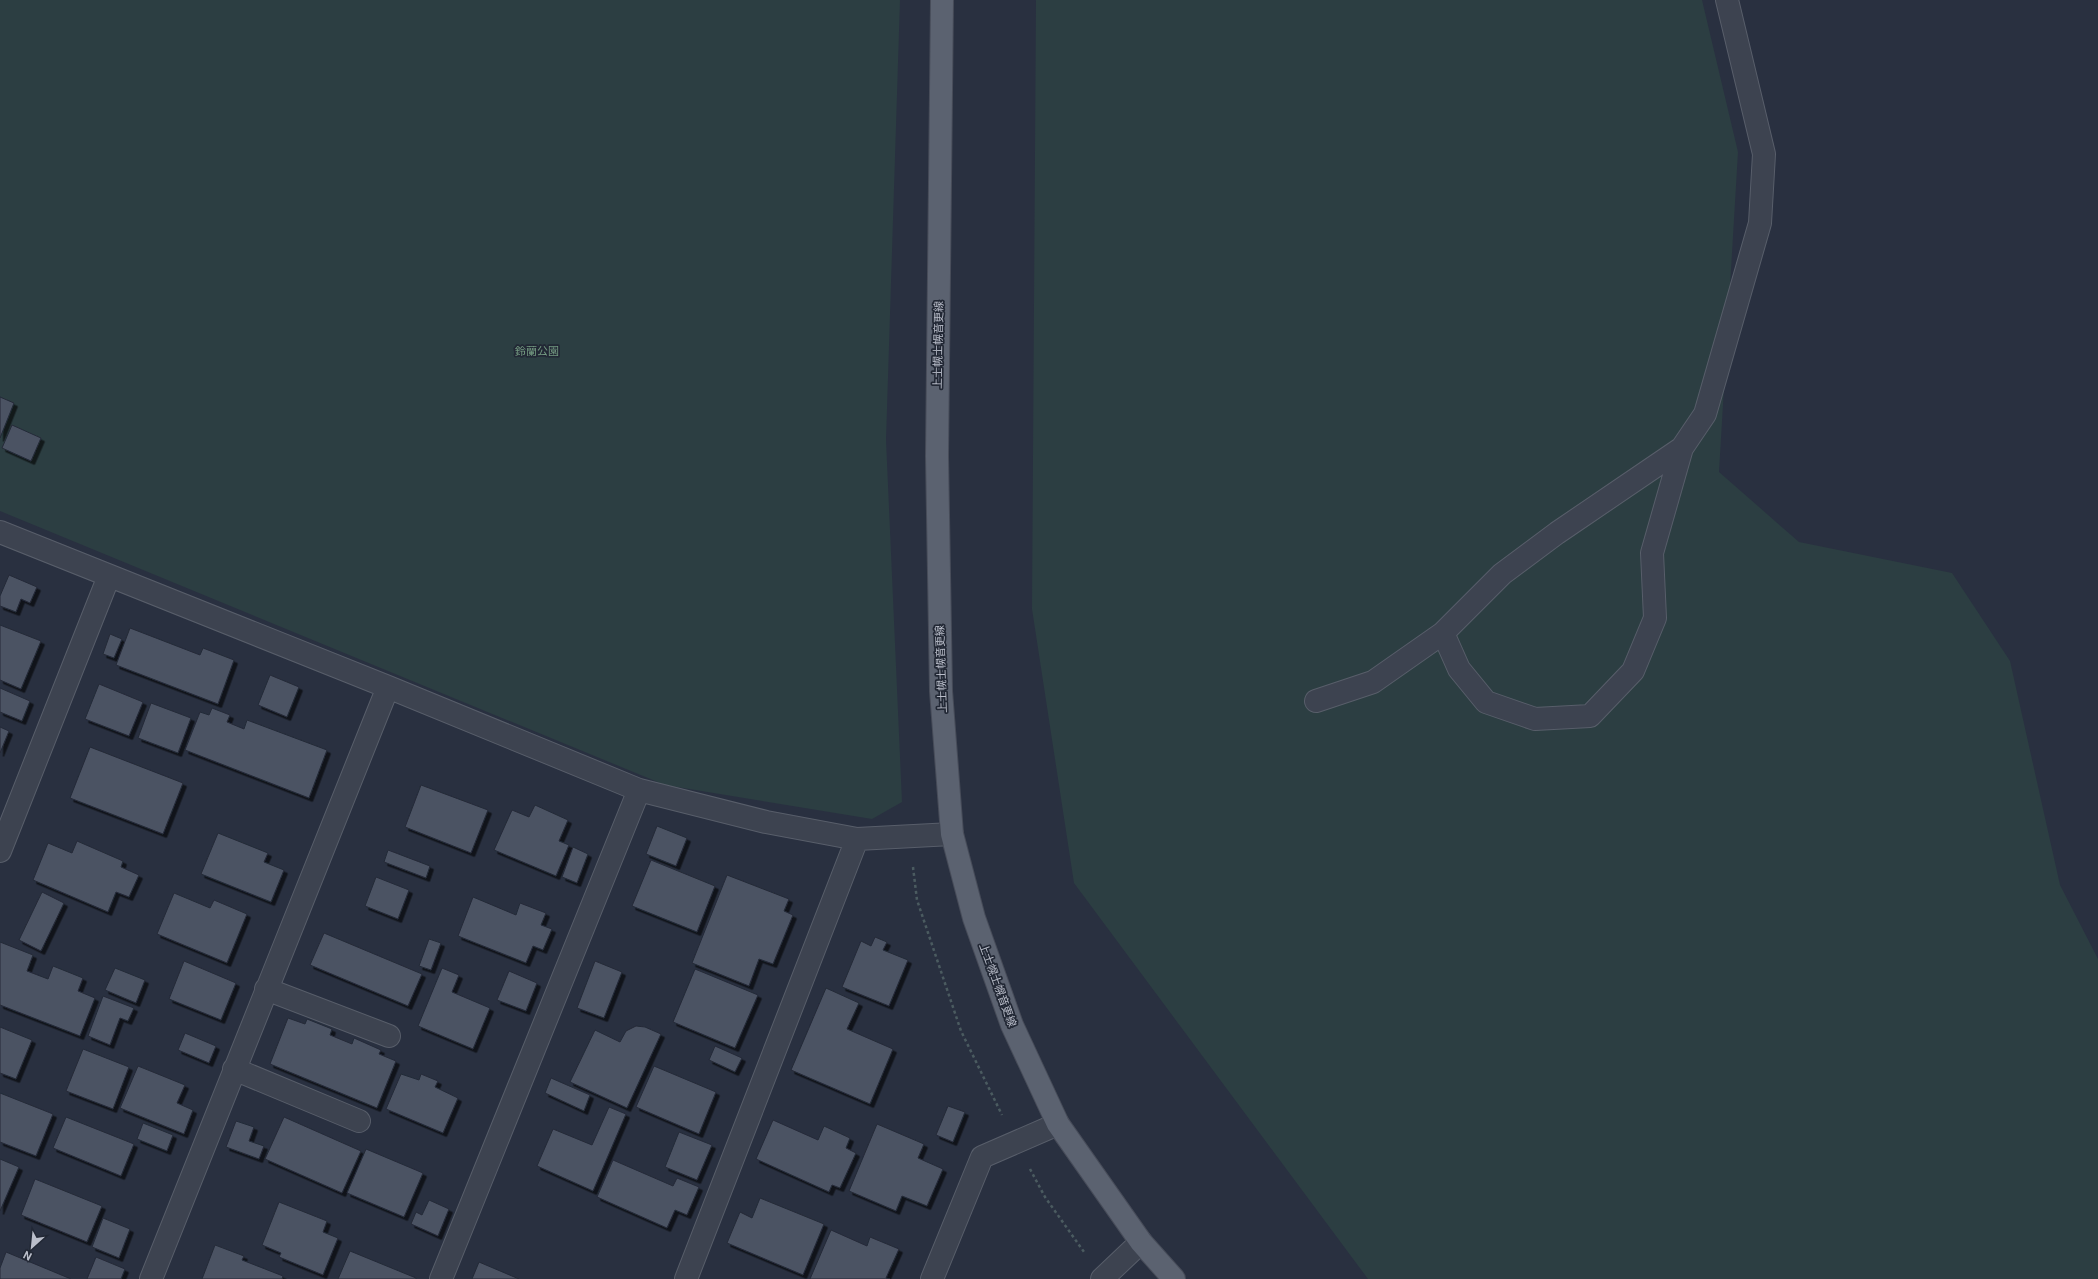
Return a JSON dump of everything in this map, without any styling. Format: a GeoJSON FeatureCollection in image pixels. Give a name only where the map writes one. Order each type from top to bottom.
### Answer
{"type":"FeatureCollection","features":[{"type":"Feature","properties":{"kind":"main road","name":"上士幌士幌音更線"},"geometry":{"type":"LineString","coordinates":[[942,0],[937,456],[941,691],[952,834],[974,918],[1012,1025],[1058,1124],[1141,1242],[1174,1279]]}},
{"type":"Feature","properties":{"kind":"street"},"geometry":{"type":"LineString","coordinates":[[1443,633],[1459,669],[1486,702],[1535,719],[1590,716],[1633,671],[1655,618],[1652,553],[1682,448],[1705,414],[1760,223],[1764,154],[1726,0]]}},
{"type":"Feature","properties":{"kind":"street"},"geometry":{"type":"LineString","coordinates":[[1316,700],[1373,682],[1443,633],[1502,574],[1557,533],[1682,448]]}},
{"type":"Feature","properties":{"kind":"street"},"geometry":{"type":"LineString","coordinates":[[0,532],[388,686],[639,790],[766,822],[857,839],[952,834]]}},
{"type":"Feature","properties":{"kind":"street"},"geometry":{"type":"LineString","coordinates":[[0,851],[109,576]]}},
{"type":"Feature","properties":{"kind":"street"},"geometry":{"type":"LineString","coordinates":[[151,1279],[266,988],[388,686]]}},
{"type":"Feature","properties":{"kind":"street"},"geometry":{"type":"LineString","coordinates":[[441,1279],[639,790]]}},
{"type":"Feature","properties":{"kind":"street"},"geometry":{"type":"LineString","coordinates":[[686,1279],[857,839]]}},
{"type":"Feature","properties":{"kind":"street"},"geometry":{"type":"LineString","coordinates":[[266,988],[389,1036]]}},
{"type":"Feature","properties":{"kind":"street"},"geometry":{"type":"LineString","coordinates":[[234,1069],[360,1121]]}},
{"type":"Feature","properties":{"kind":"street"},"geometry":{"type":"LineString","coordinates":[[932,1279],[982,1157],[1058,1124]]}},
{"type":"Feature","properties":{"kind":"street"},"geometry":{"type":"LineString","coordinates":[[1102,1279],[1141,1242]]}},
{"type":"Feature","properties":{"kind":"path"},"geometry":{"type":"LineString","coordinates":[[909,836],[917,900],[961,1031],[1045,1197],[1102,1279]]}},
{"type":"Feature","properties":{"kind":"green space","name":"鈴蘭公園"},"geometry":{"type":"Polygon","coordinates":[[[0,0],[900,0],[886,440],[902,802],[872,819],[665,785],[0,511],[0,0]]]}},
{"type":"Feature","properties":{"kind":"green space"},"geometry":{"type":"Polygon","coordinates":[[[1036,0],[1702,0],[1738,152],[1719,472],[1799,542],[1952,573],[2010,661],[2060,885],[2098,959],[2098,1279],[1368,1279],[1074,883],[1032,609],[1036,0]]]}},
{"type":"Feature","properties":{"kind":"building"},"geometry":{"type":"Polygon","coordinates":[[[0,397],[14,403],[0,438],[0,397]]]}},
{"type":"Feature","properties":{"kind":"building"},"geometry":{"type":"Polygon","coordinates":[[[12,425],[41,438],[31,461],[2,448],[12,425]]]}},
{"type":"Feature","properties":{"kind":"building"},"geometry":{"type":"Polygon","coordinates":[[[9,575],[37,587],[30,603],[21,599],[16,612],[0,606],[0,596],[9,575]]]}},
{"type":"Feature","properties":{"kind":"building"},"geometry":{"type":"Polygon","coordinates":[[[0,625],[41,641],[21,689],[0,680],[0,625]]]}},
{"type":"Feature","properties":{"kind":"building"},"geometry":{"type":"Polygon","coordinates":[[[130,628],[200,655],[203,648],[234,660],[218,704],[116,665],[130,628]]]}},
{"type":"Feature","properties":{"kind":"building"},"geometry":{"type":"Polygon","coordinates":[[[110,634],[122,639],[114,658],[103,654],[110,634]]]}},
{"type":"Feature","properties":{"kind":"building"},"geometry":{"type":"Polygon","coordinates":[[[270,675],[299,687],[287,717],[258,705],[270,675]]]}},
{"type":"Feature","properties":{"kind":"building"},"geometry":{"type":"Polygon","coordinates":[[[99,684],[143,702],[129,736],[85,719],[99,684]]]}},
{"type":"Feature","properties":{"kind":"building"},"geometry":{"type":"Polygon","coordinates":[[[0,688],[30,701],[22,721],[0,712],[0,688]]]}},
{"type":"Feature","properties":{"kind":"building"},"geometry":{"type":"Polygon","coordinates":[[[151,703],[191,718],[178,753],[138,738],[151,703]]]}},
{"type":"Feature","properties":{"kind":"building"},"geometry":{"type":"Polygon","coordinates":[[[212,708],[230,715],[227,722],[244,729],[247,720],[327,750],[309,798],[185,750],[200,712],[209,715],[212,708]]]}},
{"type":"Feature","properties":{"kind":"building"},"geometry":{"type":"Polygon","coordinates":[[[0,727],[9,731],[0,753],[0,727]]]}},
{"type":"Feature","properties":{"kind":"building"},"geometry":{"type":"Polygon","coordinates":[[[90,747],[183,783],[163,834],[70,798],[90,747]]]}},
{"type":"Feature","properties":{"kind":"building"},"geometry":{"type":"Polygon","coordinates":[[[421,785],[488,810],[471,853],[405,827],[421,785]]]}},
{"type":"Feature","properties":{"kind":"building"},"geometry":{"type":"Polygon","coordinates":[[[535,805],[568,820],[559,841],[569,845],[556,876],[494,850],[512,810],[529,817],[535,805]]]}},
{"type":"Feature","properties":{"kind":"building"},"geometry":{"type":"Polygon","coordinates":[[[657,826],[687,838],[676,866],[646,854],[657,826]]]}},
{"type":"Feature","properties":{"kind":"building"},"geometry":{"type":"Polygon","coordinates":[[[218,833],[268,853],[264,862],[284,870],[271,902],[201,874],[218,833]]]}},
{"type":"Feature","properties":{"kind":"building"},"geometry":{"type":"Polygon","coordinates":[[[77,841],[123,861],[121,867],[139,875],[129,897],[116,892],[108,912],[33,880],[48,843],[72,853],[77,841]]]}},
{"type":"Feature","properties":{"kind":"building"},"geometry":{"type":"Polygon","coordinates":[[[573,847],[588,854],[577,883],[562,877],[573,847]]]}},
{"type":"Feature","properties":{"kind":"building"},"geometry":{"type":"Polygon","coordinates":[[[388,850],[430,866],[426,878],[384,862],[388,850]]]}},
{"type":"Feature","properties":{"kind":"building"},"geometry":{"type":"Polygon","coordinates":[[[651,860],[715,886],[697,932],[632,906],[651,860]]]}},
{"type":"Feature","properties":{"kind":"building"},"geometry":{"type":"Polygon","coordinates":[[[727,875],[789,899],[784,911],[793,915],[773,964],[759,959],[749,986],[692,963],[727,875]]]}},
{"type":"Feature","properties":{"kind":"building"},"geometry":{"type":"Polygon","coordinates":[[[376,877],[409,890],[398,919],[365,906],[376,877]]]}},
{"type":"Feature","properties":{"kind":"building"},"geometry":{"type":"Polygon","coordinates":[[[42,892],[64,903],[41,951],[19,940],[42,892]]]}},
{"type":"Feature","properties":{"kind":"building"},"geometry":{"type":"Polygon","coordinates":[[[174,893],[210,908],[214,900],[247,914],[227,963],[157,934],[174,893]]]}},
{"type":"Feature","properties":{"kind":"building"},"geometry":{"type":"Polygon","coordinates":[[[473,897],[516,915],[520,903],[546,913],[541,925],[552,929],[543,950],[533,946],[526,963],[458,936],[473,897]]]}},
{"type":"Feature","properties":{"kind":"building"},"geometry":{"type":"Polygon","coordinates":[[[324,933],[422,974],[408,1006],[310,965],[324,933]]]}},
{"type":"Feature","properties":{"kind":"building"},"geometry":{"type":"Polygon","coordinates":[[[875,937],[887,942],[883,950],[908,960],[889,1006],[842,987],[861,941],[871,946],[875,937]]]}},
{"type":"Feature","properties":{"kind":"building"},"geometry":{"type":"Polygon","coordinates":[[[429,939],[441,943],[431,970],[419,966],[429,939]]]}},
{"type":"Feature","properties":{"kind":"building"},"geometry":{"type":"Polygon","coordinates":[[[0,942],[33,955],[27,971],[48,979],[53,966],[83,978],[78,991],[95,998],[80,1036],[0,1005],[0,942]]]}},
{"type":"Feature","properties":{"kind":"building"},"geometry":{"type":"Polygon","coordinates":[[[184,961],[236,983],[221,1020],[169,999],[184,961]]]}},
{"type":"Feature","properties":{"kind":"building"},"geometry":{"type":"Polygon","coordinates":[[[595,961],[622,972],[604,1018],[577,1008],[595,961]]]}},
{"type":"Feature","properties":{"kind":"building"},"geometry":{"type":"Polygon","coordinates":[[[115,968],[145,980],[136,1003],[105,990],[115,968]]]}},
{"type":"Feature","properties":{"kind":"building"},"geometry":{"type":"Polygon","coordinates":[[[442,968],[459,975],[452,992],[490,1008],[473,1049],[418,1026],[442,968]]]}},
{"type":"Feature","properties":{"kind":"building"},"geometry":{"type":"Polygon","coordinates":[[[695,969],[758,995],[735,1048],[673,1022],[695,969]]]}},
{"type":"Feature","properties":{"kind":"building"},"geometry":{"type":"Polygon","coordinates":[[[509,971],[537,983],[526,1011],[497,1000],[509,971]]]}},
{"type":"Feature","properties":{"kind":"building"},"geometry":{"type":"Polygon","coordinates":[[[826,988],[859,1003],[847,1029],[893,1049],[870,1104],[791,1070],[826,988]]]}},
{"type":"Feature","properties":{"kind":"building"},"geometry":{"type":"Polygon","coordinates":[[[103,996],[134,1008],[128,1021],[120,1018],[110,1045],[88,1036],[103,996]]]}},
{"type":"Feature","properties":{"kind":"building"},"geometry":{"type":"Polygon","coordinates":[[[288,1018],[305,1024],[307,1019],[332,1029],[330,1035],[352,1044],[354,1038],[381,1050],[379,1054],[396,1061],[377,1108],[270,1064],[288,1018]]]}},
{"type":"Feature","properties":{"kind":"building"},"geometry":{"type":"Polygon","coordinates":[[[636,1026],[645,1027],[661,1034],[627,1108],[570,1082],[595,1030],[620,1042],[626,1031],[636,1026]]]}},
{"type":"Feature","properties":{"kind":"building"},"geometry":{"type":"Polygon","coordinates":[[[0,1027],[32,1040],[16,1079],[0,1073],[0,1027]]]}},
{"type":"Feature","properties":{"kind":"building"},"geometry":{"type":"Polygon","coordinates":[[[185,1033],[216,1046],[209,1063],[178,1050],[185,1033]]]}},
{"type":"Feature","properties":{"kind":"building"},"geometry":{"type":"Polygon","coordinates":[[[715,1046],[742,1058],[735,1072],[709,1060],[715,1046]]]}},
{"type":"Feature","properties":{"kind":"building"},"geometry":{"type":"Polygon","coordinates":[[[83,1049],[129,1067],[113,1109],[66,1091],[83,1049]]]}},
{"type":"Feature","properties":{"kind":"building"},"geometry":{"type":"Polygon","coordinates":[[[138,1066],[185,1085],[177,1103],[193,1110],[184,1134],[120,1108],[138,1066]]]}},
{"type":"Feature","properties":{"kind":"building"},"geometry":{"type":"Polygon","coordinates":[[[654,1066],[716,1092],[699,1134],[636,1107],[654,1066]]]}},
{"type":"Feature","properties":{"kind":"building"},"geometry":{"type":"Polygon","coordinates":[[[401,1074],[419,1080],[421,1074],[438,1081],[435,1087],[458,1098],[443,1133],[386,1109],[401,1074]]]}},
{"type":"Feature","properties":{"kind":"building"},"geometry":{"type":"Polygon","coordinates":[[[551,1078],[590,1095],[584,1111],[545,1093],[551,1078]]]}},
{"type":"Feature","properties":{"kind":"building"},"geometry":{"type":"Polygon","coordinates":[[[0,1093],[53,1114],[36,1156],[0,1142],[0,1093]]]}},
{"type":"Feature","properties":{"kind":"building"},"geometry":{"type":"Polygon","coordinates":[[[948,1106],[965,1112],[953,1142],[936,1135],[948,1106]]]}},
{"type":"Feature","properties":{"kind":"building"},"geometry":{"type":"Polygon","coordinates":[[[609,1107],[626,1114],[593,1191],[537,1166],[553,1129],[592,1145],[609,1107]]]}},
{"type":"Feature","properties":{"kind":"building"},"geometry":{"type":"Polygon","coordinates":[[[66,1117],[134,1144],[121,1176],[53,1148],[66,1117]]]}},
{"type":"Feature","properties":{"kind":"building"},"geometry":{"type":"Polygon","coordinates":[[[284,1117],[361,1151],[342,1193],[265,1159],[284,1117]]]}},
{"type":"Feature","properties":{"kind":"building"},"geometry":{"type":"Polygon","coordinates":[[[773,1120],[818,1140],[824,1126],[850,1138],[846,1148],[856,1153],[840,1188],[832,1185],[829,1192],[756,1159],[773,1120]]]}},
{"type":"Feature","properties":{"kind":"building"},"geometry":{"type":"Polygon","coordinates":[[[236,1121],[254,1127],[249,1141],[264,1146],[259,1159],[226,1147],[236,1121]]]}},
{"type":"Feature","properties":{"kind":"building"},"geometry":{"type":"Polygon","coordinates":[[[143,1123],[173,1135],[167,1151],[137,1139],[143,1123]]]}},
{"type":"Feature","properties":{"kind":"building"},"geometry":{"type":"Polygon","coordinates":[[[877,1124],[924,1144],[918,1158],[943,1169],[927,1206],[902,1196],[896,1211],[849,1191],[877,1124]]]}},
{"type":"Feature","properties":{"kind":"building"},"geometry":{"type":"Polygon","coordinates":[[[679,1132],[712,1145],[697,1180],[665,1167],[679,1132]]]}},
{"type":"Feature","properties":{"kind":"building"},"geometry":{"type":"Polygon","coordinates":[[[366,1149],[423,1173],[404,1217],[347,1193],[366,1149]]]}},
{"type":"Feature","properties":{"kind":"building"},"geometry":{"type":"Polygon","coordinates":[[[0,1159],[19,1167],[0,1211],[0,1159]]]}},
{"type":"Feature","properties":{"kind":"building"},"geometry":{"type":"Polygon","coordinates":[[[613,1160],[673,1186],[677,1178],[699,1187],[687,1215],[675,1210],[667,1228],[597,1197],[613,1160]]]}},
{"type":"Feature","properties":{"kind":"building"},"geometry":{"type":"Polygon","coordinates":[[[35,1179],[102,1206],[87,1242],[21,1215],[35,1179]]]}},
{"type":"Feature","properties":{"kind":"building"},"geometry":{"type":"Polygon","coordinates":[[[760,1198],[824,1224],[803,1275],[727,1243],[740,1212],[752,1218],[760,1198]]]}},
{"type":"Feature","properties":{"kind":"building"},"geometry":{"type":"Polygon","coordinates":[[[429,1200],[449,1209],[438,1236],[411,1224],[416,1212],[422,1215],[429,1200]]]}},
{"type":"Feature","properties":{"kind":"building"},"geometry":{"type":"Polygon","coordinates":[[[279,1202],[327,1221],[323,1232],[338,1238],[323,1275],[279,1257],[281,1253],[262,1245],[279,1202]]]}},
{"type":"Feature","properties":{"kind":"building"},"geometry":{"type":"Polygon","coordinates":[[[103,1218],[130,1229],[119,1258],[92,1247],[103,1218]]]}},
{"type":"Feature","properties":{"kind":"building"},"geometry":{"type":"Polygon","coordinates":[[[831,1230],[867,1246],[870,1237],[899,1249],[886,1278],[890,1279],[810,1279],[831,1230]]]}},
{"type":"Feature","properties":{"kind":"building"},"geometry":{"type":"Polygon","coordinates":[[[215,1245],[244,1256],[242,1260],[283,1276],[282,1279],[202,1279],[215,1245]]]}},
{"type":"Feature","properties":{"kind":"building"},"geometry":{"type":"Polygon","coordinates":[[[350,1251],[416,1278],[416,1279],[338,1279],[350,1251]]]}},
{"type":"Feature","properties":{"kind":"building"},"geometry":{"type":"Polygon","coordinates":[[[6,1252],[71,1279],[0,1279],[0,1268],[6,1252]]]}},
{"type":"Feature","properties":{"kind":"building"},"geometry":{"type":"Polygon","coordinates":[[[96,1257],[125,1269],[121,1279],[87,1279],[96,1257]]]}},
{"type":"Feature","properties":{"kind":"building"},"geometry":{"type":"Polygon","coordinates":[[[479,1262],[519,1279],[472,1279],[479,1262]]]}}]}
